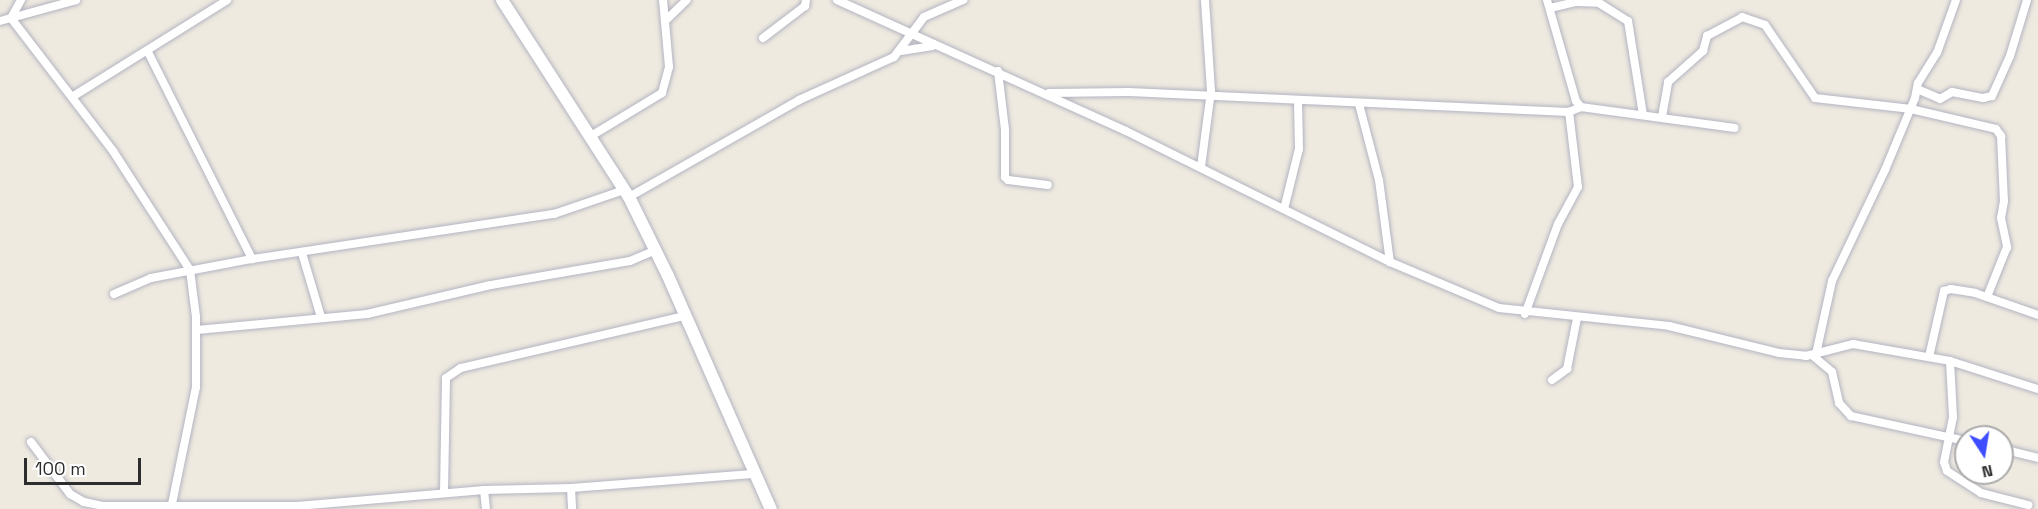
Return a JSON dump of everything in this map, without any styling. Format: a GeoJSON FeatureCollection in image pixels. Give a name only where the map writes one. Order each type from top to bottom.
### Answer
{"type":"FeatureCollection","features":[{"type":"Feature","properties":{"kind":"main road"},"geometry":{"type":"LineString","coordinates":[[502,0],[626,193],[771,509]]}},
{"type":"Feature","properties":{"kind":"street"},"geometry":{"type":"LineString","coordinates":[[11,18],[21,0]]}},
{"type":"Feature","properties":{"kind":"street"},"geometry":{"type":"LineString","coordinates":[[0,21],[76,0]]}},
{"type":"Feature","properties":{"kind":"street"},"geometry":{"type":"LineString","coordinates":[[72,97],[148,52],[227,0]]}},
{"type":"Feature","properties":{"kind":"street"},"geometry":{"type":"LineString","coordinates":[[591,136],[662,93],[669,67],[663,0]]}},
{"type":"Feature","properties":{"kind":"street"},"geometry":{"type":"LineString","coordinates":[[763,38],[805,6],[806,0]]}},
{"type":"Feature","properties":{"kind":"street"},"geometry":{"type":"LineString","coordinates":[[837,0],[910,35],[1046,93],[1460,294],[1525,314],[1669,326],[1779,353],[1814,354],[1836,346],[1853,344],[1950,361],[2038,389]]}},
{"type":"Feature","properties":{"kind":"street"},"geometry":{"type":"LineString","coordinates":[[901,51],[924,17],[963,0]]}},
{"type":"Feature","properties":{"kind":"street"},"geometry":{"type":"LineString","coordinates":[[1201,167],[1210,97],[1205,0]]}},
{"type":"Feature","properties":{"kind":"street"},"geometry":{"type":"LineString","coordinates":[[1814,354],[1823,330],[1832,281],[1911,109],[1917,89],[1937,53],[1956,0]]}},
{"type":"Feature","properties":{"kind":"street"},"geometry":{"type":"LineString","coordinates":[[1917,89],[1940,99],[1952,92],[1983,98],[1992,96],[2010,56],[2026,0]]}},
{"type":"Feature","properties":{"kind":"street"},"geometry":{"type":"LineString","coordinates":[[665,21],[682,1]]}},
{"type":"Feature","properties":{"kind":"street"},"geometry":{"type":"LineString","coordinates":[[1581,107],[1576,101],[1548,4],[1599,3],[1628,21],[1643,115]]}},
{"type":"Feature","properties":{"kind":"street"},"geometry":{"type":"LineString","coordinates":[[1662,117],[1665,85],[1702,51],[1707,36],[1742,17],[1765,25],[1815,98],[1911,109],[1987,125],[2000,132],[2004,201],[2001,218],[2007,246],[1987,297]]}},
{"type":"Feature","properties":{"kind":"street"},"geometry":{"type":"LineString","coordinates":[[11,18],[158,215],[190,270],[197,330],[196,387],[172,508]]}},
{"type":"Feature","properties":{"kind":"street"},"geometry":{"type":"LineString","coordinates":[[114,294],[130,284],[190,270],[554,214],[626,193],[799,100],[901,51],[934,45]]}},
{"type":"Feature","properties":{"kind":"street"},"geometry":{"type":"LineString","coordinates":[[148,52],[252,259]]}},
{"type":"Feature","properties":{"kind":"street"},"geometry":{"type":"LineString","coordinates":[[998,71],[1005,130],[1005,177],[1048,185]]}},
{"type":"Feature","properties":{"kind":"street"},"geometry":{"type":"LineString","coordinates":[[1046,93],[1129,92],[1569,112],[1581,107],[1735,128]]}},
{"type":"Feature","properties":{"kind":"street"},"geometry":{"type":"LineString","coordinates":[[1284,209],[1299,149],[1298,101]]}},
{"type":"Feature","properties":{"kind":"street"},"geometry":{"type":"LineString","coordinates":[[1359,104],[1379,180],[1390,262]]}},
{"type":"Feature","properties":{"kind":"street"},"geometry":{"type":"LineString","coordinates":[[1525,314],[1558,224],[1571,205],[1578,187],[1569,112]]}},
{"type":"Feature","properties":{"kind":"street"},"geometry":{"type":"LineString","coordinates":[[197,330],[367,314],[491,285],[630,261],[654,251]]}},
{"type":"Feature","properties":{"kind":"street"},"geometry":{"type":"LineString","coordinates":[[302,253],[321,317]]}},
{"type":"Feature","properties":{"kind":"street"},"geometry":{"type":"LineString","coordinates":[[1929,357],[1944,291],[1951,289],[1987,297],[2038,315]]}},
{"type":"Feature","properties":{"kind":"street"},"geometry":{"type":"LineString","coordinates":[[444,492],[446,378],[461,368],[684,316]]}},
{"type":"Feature","properties":{"kind":"street"},"geometry":{"type":"LineString","coordinates":[[1552,380],[1567,369],[1577,318]]}},
{"type":"Feature","properties":{"kind":"street"},"geometry":{"type":"LineString","coordinates":[[1823,330],[1836,346]]}},
{"type":"Feature","properties":{"kind":"street"},"geometry":{"type":"LineString","coordinates":[[1814,354],[1832,372],[1839,403],[1851,416],[1954,438]]}},
{"type":"Feature","properties":{"kind":"street"},"geometry":{"type":"LineString","coordinates":[[1950,361],[1951,437],[1944,462],[1953,476],[1981,493],[2027,507],[2038,508]]}},
{"type":"Feature","properties":{"kind":"street"},"geometry":{"type":"LineString","coordinates":[[31,442],[70,494],[84,502],[172,508],[297,506],[484,489],[571,489],[755,474]]}},
{"type":"Feature","properties":{"kind":"street"},"geometry":{"type":"LineString","coordinates":[[2014,451],[2038,458]]}},
{"type":"Feature","properties":{"kind":"street"},"geometry":{"type":"LineString","coordinates":[[484,489],[486,509]]}},
{"type":"Feature","properties":{"kind":"street"},"geometry":{"type":"LineString","coordinates":[[571,489],[572,509]]}}]}
